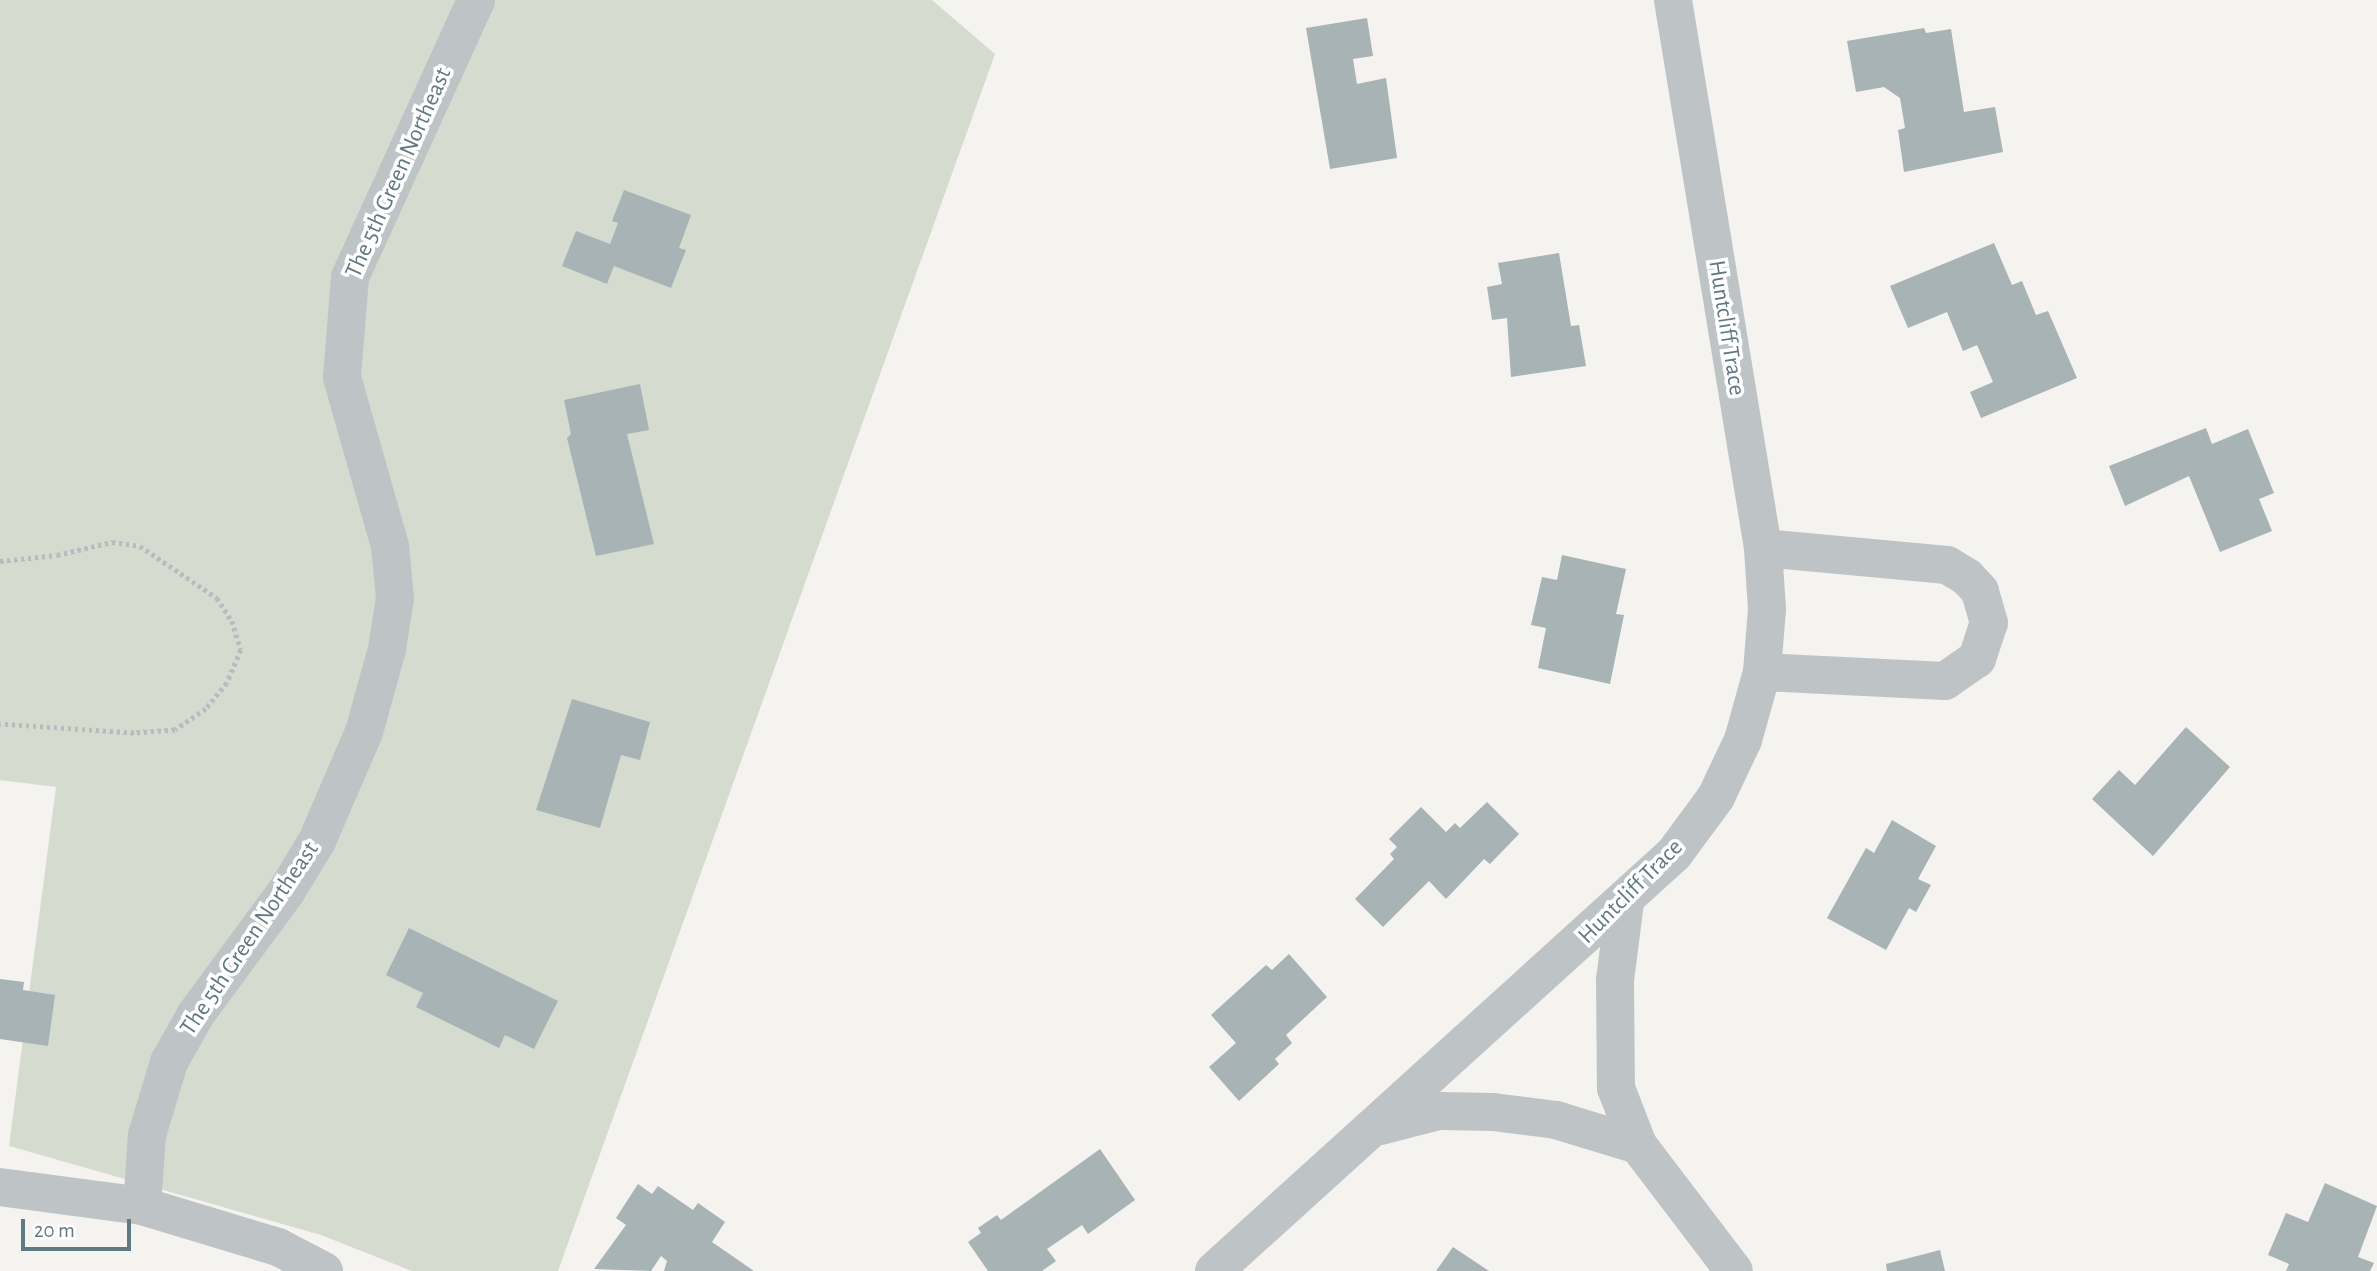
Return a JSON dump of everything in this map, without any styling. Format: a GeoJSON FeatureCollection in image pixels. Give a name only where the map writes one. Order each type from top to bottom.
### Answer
{"type":"FeatureCollection","features":[{"type":"Feature","properties":{"kind":"street","name":"The 5th Green Northeast"},"geometry":{"type":"LineString","coordinates":[[142,1206],[147,1135],[169,1062],[196,1014],[286,892],[317,841],[364,732],[387,649],[395,598],[390,546],[342,377],[350,277],[476,0]]}},
{"type":"Feature","properties":{"kind":"street","name":"Huntcliff Trace"},"geometry":{"type":"LineString","coordinates":[[1214,1271],[1625,902],[1674,854],[1716,797],[1743,740],[1762,672],[1767,609],[1763,548],[1673,0]]}},
{"type":"Feature","properties":{"kind":"street"},"geometry":{"type":"LineString","coordinates":[[1762,672],[1945,681],[1977,659],[1989,623],[1980,591],[1947,565],[1763,548]]}},
{"type":"Feature","properties":{"kind":"street"},"geometry":{"type":"LineString","coordinates":[[1625,902],[1615,980],[1613,1059],[1616,1088],[1638,1145],[1734,1271]]}},
{"type":"Feature","properties":{"kind":"street"},"geometry":{"type":"LineString","coordinates":[[1374,1127],[1439,1111],[1493,1112],[1556,1120],[1638,1145]]}},
{"type":"Feature","properties":{"kind":"street"},"geometry":{"type":"LineString","coordinates":[[0,1187],[142,1206],[278,1247],[324,1271]]}},
{"type":"Feature","properties":{"kind":"path"},"geometry":{"type":"LineString","coordinates":[[0,561],[57,555],[112,542],[140,546],[217,598],[232,621],[241,650],[227,683],[206,709],[175,730],[134,733],[0,724]]}},
{"type":"Feature","properties":{"kind":"shaded area"},"geometry":{"type":"Polygon","coordinates":[[[0,0],[932,0],[995,54],[558,1271],[412,1271],[321,1235],[9,1146],[56,787],[0,780],[0,0]]]}},
{"type":"Feature","properties":{"kind":"building"},"geometry":{"type":"Polygon","coordinates":[[[1367,18],[1373,56],[1353,59],[1357,84],[1386,78],[1397,158],[1330,169],[1306,28],[1367,18]]]}},
{"type":"Feature","properties":{"kind":"building"},"geometry":{"type":"Polygon","coordinates":[[[1924,28],[1926,33],[1951,29],[1964,112],[1995,107],[2003,152],[1904,172],[1898,130],[1905,128],[1900,98],[1884,87],[1856,92],[1847,41],[1924,28]]]}},
{"type":"Feature","properties":{"kind":"building"},"geometry":{"type":"Polygon","coordinates":[[[624,190],[691,215],[679,248],[686,250],[671,288],[614,266],[607,284],[562,266],[576,231],[610,244],[618,223],[612,221],[624,190]]]}},
{"type":"Feature","properties":{"kind":"building"},"geometry":{"type":"Polygon","coordinates":[[[1994,243],[2012,285],[2022,281],[2036,315],[2048,311],[2077,378],[1981,418],[1970,392],[1993,382],[1977,345],[1963,351],[1947,312],[1908,328],[1890,286],[1994,243]]]}},
{"type":"Feature","properties":{"kind":"building"},"geometry":{"type":"Polygon","coordinates":[[[1559,253],[1571,326],[1579,325],[1586,366],[1511,377],[1507,318],[1492,320],[1487,287],[1502,284],[1498,263],[1559,253]]]}},
{"type":"Feature","properties":{"kind":"building"},"geometry":{"type":"Polygon","coordinates":[[[640,384],[649,430],[627,434],[654,544],[596,556],[567,438],[571,434],[564,400],[640,384]]]}},
{"type":"Feature","properties":{"kind":"building"},"geometry":{"type":"Polygon","coordinates":[[[2206,428],[2212,444],[2248,429],[2274,493],[2259,499],[2272,531],[2220,552],[2189,476],[2125,506],[2109,466],[2206,428]]]}},
{"type":"Feature","properties":{"kind":"building"},"geometry":{"type":"Polygon","coordinates":[[[1562,555],[1626,569],[1616,614],[1624,615],[1610,684],[1538,668],[1546,628],[1531,625],[1542,577],[1557,580],[1562,555]]]}},
{"type":"Feature","properties":{"kind":"building"},"geometry":{"type":"Polygon","coordinates":[[[572,699],[650,722],[640,760],[621,755],[600,828],[536,810],[572,699]]]}},
{"type":"Feature","properties":{"kind":"building"},"geometry":{"type":"Polygon","coordinates":[[[2186,727],[2230,767],[2153,856],[2092,799],[2119,770],[2135,785],[2186,727]]]}},
{"type":"Feature","properties":{"kind":"building"},"geometry":{"type":"Polygon","coordinates":[[[1487,802],[1519,834],[1490,864],[1484,859],[1446,899],[1429,881],[1383,927],[1355,899],[1394,859],[1390,854],[1397,847],[1389,839],[1421,807],[1446,832],[1455,823],[1460,828],[1487,802]]]}},
{"type":"Feature","properties":{"kind":"building"},"geometry":{"type":"Polygon","coordinates":[[[1892,820],[1936,846],[1918,879],[1931,885],[1916,912],[1909,908],[1886,950],[1827,918],[1866,848],[1874,853],[1892,820]]]}},
{"type":"Feature","properties":{"kind":"building"},"geometry":{"type":"Polygon","coordinates":[[[409,928],[558,1001],[534,1049],[505,1035],[499,1048],[416,1007],[423,993],[386,975],[409,928]]]}},
{"type":"Feature","properties":{"kind":"building"},"geometry":{"type":"Polygon","coordinates":[[[1289,954],[1327,997],[1286,1035],[1292,1043],[1275,1059],[1279,1064],[1239,1101],[1209,1067],[1236,1043],[1211,1015],[1266,965],[1272,970],[1289,954]]]}},
{"type":"Feature","properties":{"kind":"building"},"geometry":{"type":"Polygon","coordinates":[[[0,979],[24,982],[23,990],[55,995],[48,1046],[0,1039],[0,979]]]}},
{"type":"Feature","properties":{"kind":"building"},"geometry":{"type":"Polygon","coordinates":[[[1100,1149],[1135,1200],[1088,1234],[1082,1225],[1047,1249],[1056,1261],[1042,1271],[988,1271],[968,1242],[981,1233],[978,1228],[997,1215],[1001,1220],[1100,1149]]]}},
{"type":"Feature","properties":{"kind":"building"},"geometry":{"type":"Polygon","coordinates":[[[2325,1183],[2377,1206],[2358,1257],[2374,1263],[2370,1271],[2286,1271],[2289,1264],[2268,1255],[2286,1213],[2308,1222],[2325,1183]]]}},
{"type":"Feature","properties":{"kind":"building"},"geometry":{"type":"Polygon","coordinates":[[[638,1184],[652,1194],[658,1186],[693,1210],[698,1203],[725,1222],[712,1242],[754,1271],[664,1271],[667,1261],[661,1256],[651,1271],[594,1269],[626,1225],[616,1218],[638,1184]]]}},
{"type":"Feature","properties":{"kind":"building"},"geometry":{"type":"Polygon","coordinates":[[[1453,1247],[1489,1271],[1436,1271],[1453,1247]]]}},
{"type":"Feature","properties":{"kind":"building"},"geometry":{"type":"Polygon","coordinates":[[[1940,1250],[1945,1271],[1887,1271],[1886,1264],[1940,1250]]]}}]}
